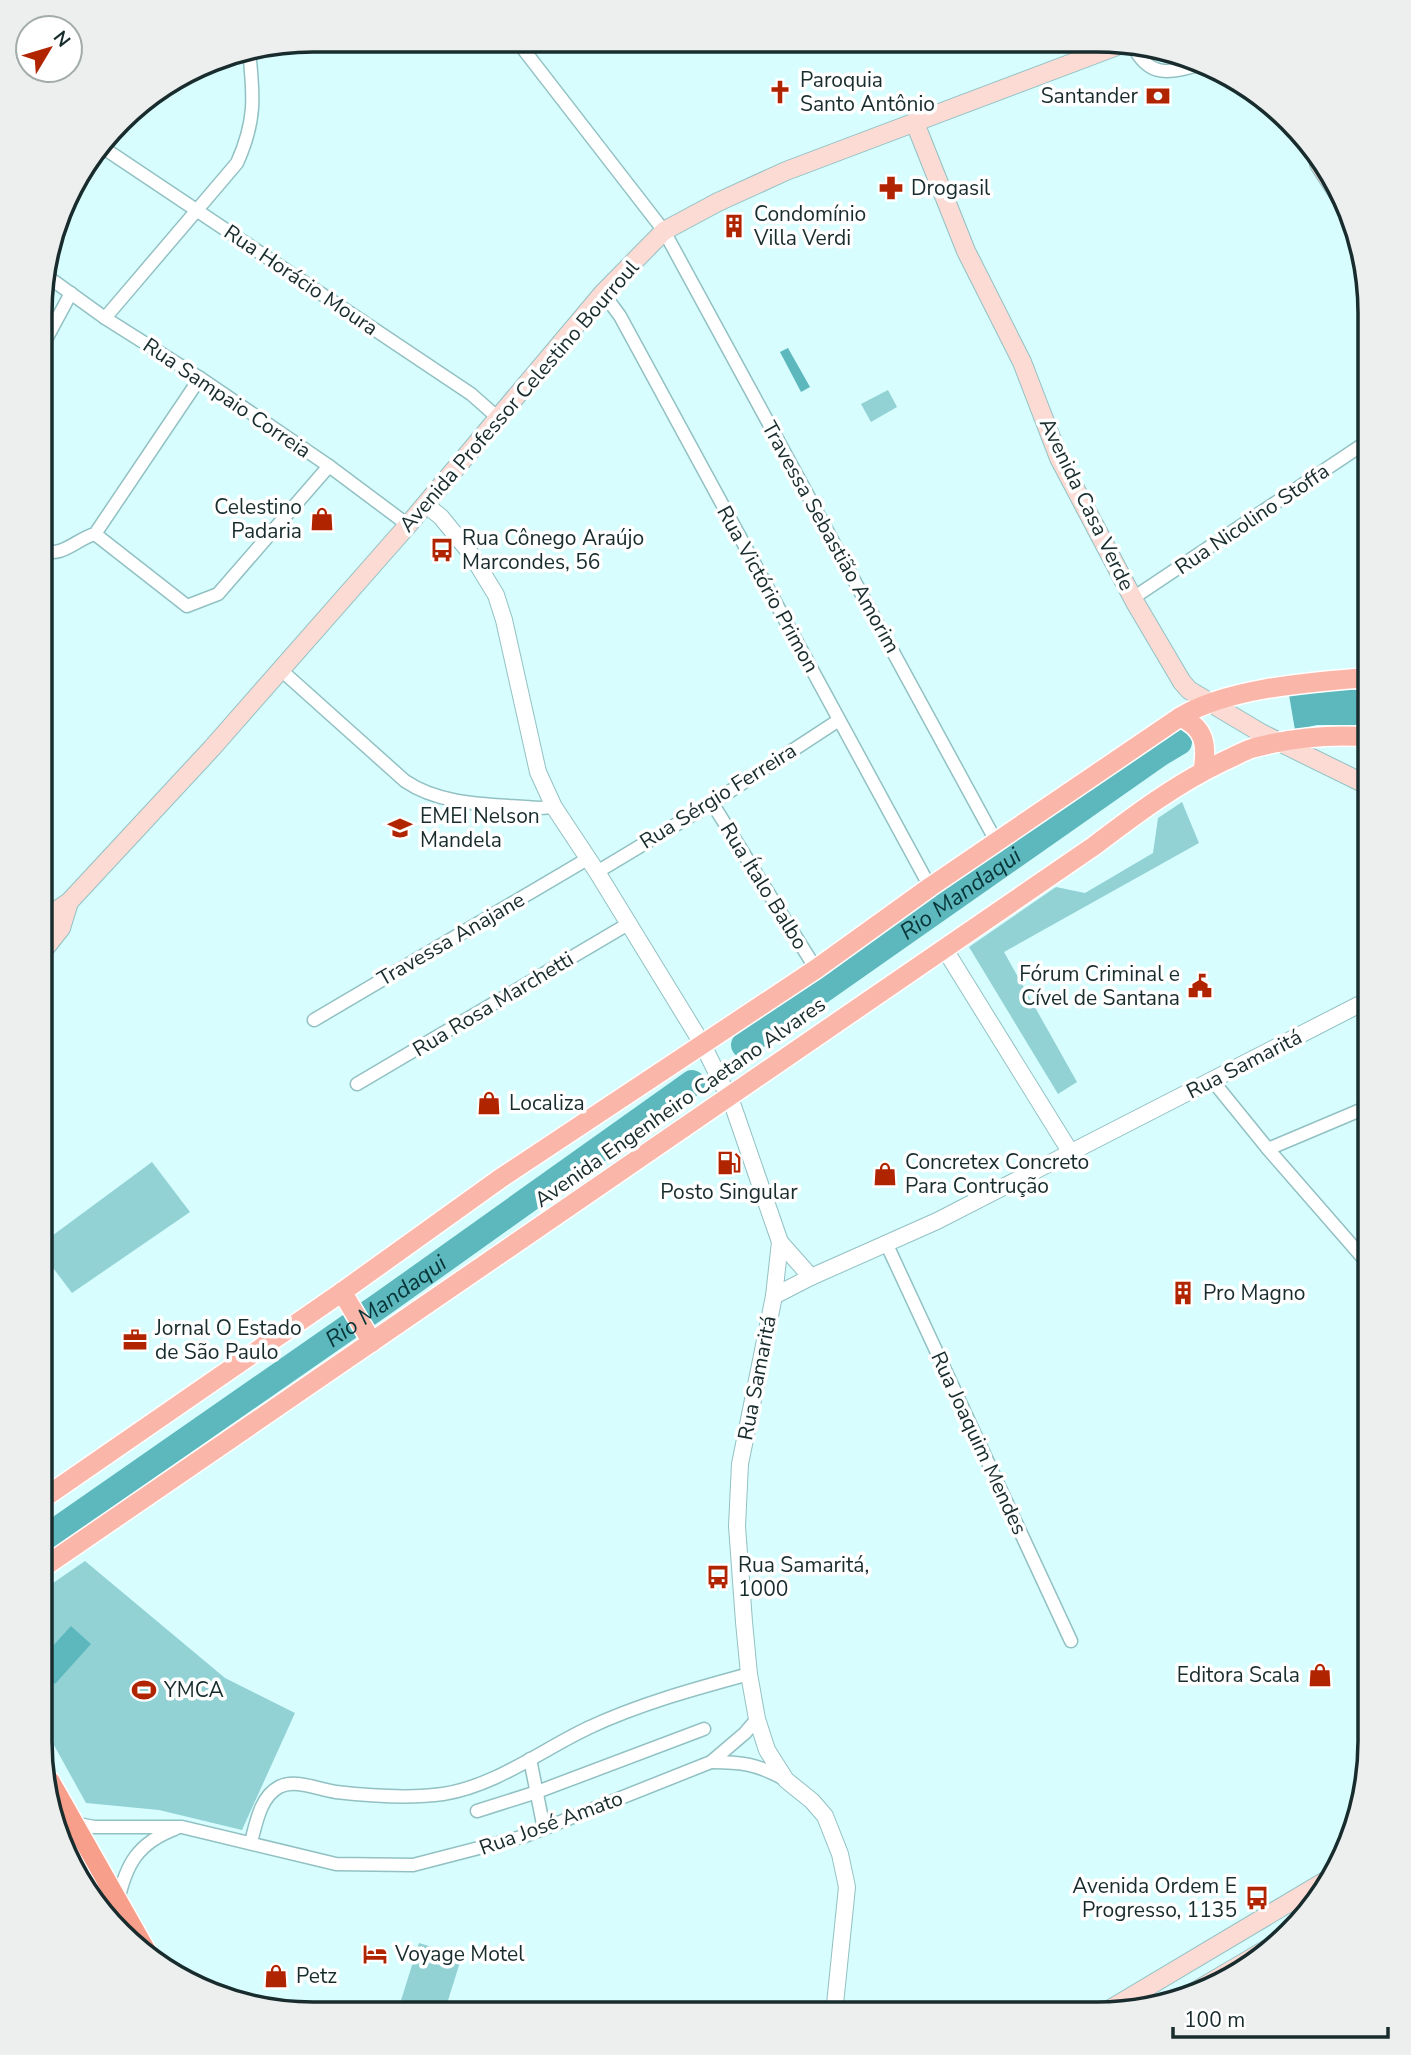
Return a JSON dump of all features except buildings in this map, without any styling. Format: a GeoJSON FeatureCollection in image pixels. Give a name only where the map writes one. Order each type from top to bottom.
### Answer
{"type":"FeatureCollection","features":[{"type":"Feature","properties":{"kind":"highway"},"geometry":{"type":"LineString","coordinates":[[59,1798],[136,1933]]}},
{"type":"Feature","properties":{"kind":"main road","name":"Avenida Professor Celestino Bourroul"},"geometry":{"type":"LineString","coordinates":[[52,910],[69,902],[212,748],[426,505],[603,293],[664,231],[718,202],[786,171],[1101,52]]}},
{"type":"Feature","properties":{"kind":"main road","name":"Avenida Casa Verde"},"geometry":{"type":"LineString","coordinates":[[915,123],[966,251],[1022,362],[1059,458],[1133,598],[1182,682],[1189,690],[1261,733],[1358,781]]}},
{"type":"Feature","properties":{"kind":"main road","name":"Avenida Engenheiro Caetano Alvares"},"geometry":{"type":"LineString","coordinates":[[52,1492],[342,1292],[501,1178],[816,969],[930,887],[1180,717],[1211,703],[1295,683],[1358,678]]}},
{"type":"Feature","properties":{"kind":"main road"},"geometry":{"type":"LineString","coordinates":[[1180,717],[1193,724],[1203,740],[1207,755],[1203,771]]}},
{"type":"Feature","properties":{"kind":"main road","name":"Avenida Engenheiro Caetano Alvares"},"geometry":{"type":"LineString","coordinates":[[52,1561],[1094,845],[1165,792],[1252,748],[1280,742],[1358,736]]}},
{"type":"Feature","properties":{"kind":"main road","name":"Avenida Professor Celestino Bourroul"},"geometry":{"type":"LineString","coordinates":[[52,939],[61,928],[69,902]]}},
{"type":"Feature","properties":{"kind":"main road"},"geometry":{"type":"LineString","coordinates":[[342,1292],[372,1342]]}},
{"type":"Feature","properties":{"kind":"main road"},"geometry":{"type":"LineString","coordinates":[[1124,2001],[1312,1889]]}},
{"type":"Feature","properties":{"kind":"street","name":"Travessa Sebastião Amorim"},"geometry":{"type":"LineString","coordinates":[[526,52],[664,231],[997,843]]}},
{"type":"Feature","properties":{"kind":"street"},"geometry":{"type":"LineString","coordinates":[[1138,56],[1149,67],[1158,71],[1185,67]]}},
{"type":"Feature","properties":{"kind":"street"},"geometry":{"type":"LineString","coordinates":[[106,318],[237,163],[248,139],[254,97],[250,60]]}},
{"type":"Feature","properties":{"kind":"street","name":"Rua Horácio Moura"},"geometry":{"type":"LineString","coordinates":[[109,151],[471,394],[497,417]]}},
{"type":"Feature","properties":{"kind":"street","name":"Rua Sampaio Correia"},"geometry":{"type":"LineString","coordinates":[[55,281],[329,466],[408,525]]}},
{"type":"Feature","properties":{"kind":"street"},"geometry":{"type":"LineString","coordinates":[[52,329],[72,293]]}},
{"type":"Feature","properties":{"kind":"street","name":"Rua Victório Primon"},"geometry":{"type":"LineString","coordinates":[[603,293],[620,316],[930,887]]}},
{"type":"Feature","properties":{"kind":"street"},"geometry":{"type":"LineString","coordinates":[[52,553],[66,550],[82,538],[95,534],[200,378]]}},
{"type":"Feature","properties":{"kind":"street","name":"Rua Nicolino Stoffa"},"geometry":{"type":"LineString","coordinates":[[1133,598],[1358,448]]}},
{"type":"Feature","properties":{"kind":"street"},"geometry":{"type":"LineString","coordinates":[[95,534],[187,606],[219,594],[329,466]]}},
{"type":"Feature","properties":{"kind":"street"},"geometry":{"type":"LineString","coordinates":[[426,505],[441,517],[471,554],[496,595],[538,772],[554,807],[593,865],[703,1045],[729,1096],[780,1242],[811,1277]]}},
{"type":"Feature","properties":{"kind":"street"},"geometry":{"type":"LineString","coordinates":[[281,670],[405,781],[421,792],[439,798],[554,807]]}},
{"type":"Feature","properties":{"kind":"street","name":"Rua Sérgio Ferreira"},"geometry":{"type":"LineString","coordinates":[[593,865],[712,803],[839,720]]}},
{"type":"Feature","properties":{"kind":"street","name":"Rua Ítalo Balbo"},"geometry":{"type":"LineString","coordinates":[[712,803],[816,969]]}},
{"type":"Feature","properties":{"kind":"street","name":"Travessa Anajane"},"geometry":{"type":"LineString","coordinates":[[314,1020],[593,865]]}},
{"type":"Feature","properties":{"kind":"street"},"geometry":{"type":"LineString","coordinates":[[52,922],[61,928]]}},
{"type":"Feature","properties":{"kind":"street","name":"Rua Rosa Marchetti"},"geometry":{"type":"LineString","coordinates":[[357,1084],[628,924]]}},
{"type":"Feature","properties":{"kind":"street"},"geometry":{"type":"LineString","coordinates":[[944,948],[1071,1153]]}},
{"type":"Feature","properties":{"kind":"street","name":"Rua Samaritá"},"geometry":{"type":"LineString","coordinates":[[835,2002],[847,1887],[845,1868],[825,1816],[812,1801],[786,1780],[767,1750],[749,1674],[737,1526],[740,1464],[774,1296],[887,1245],[1358,1005]]}},
{"type":"Feature","properties":{"kind":"street"},"geometry":{"type":"LineString","coordinates":[[1212,1080],[1358,1252]]}},
{"type":"Feature","properties":{"kind":"street"},"geometry":{"type":"LineString","coordinates":[[1268,1149],[1358,1111]]}},
{"type":"Feature","properties":{"kind":"street"},"geometry":{"type":"LineString","coordinates":[[774,1296],[780,1242]]}},
{"type":"Feature","properties":{"kind":"street","name":"Rua Joaquim Mendes"},"geometry":{"type":"LineString","coordinates":[[887,1245],[1071,1641]]}},
{"type":"Feature","properties":{"kind":"street"},"geometry":{"type":"LineString","coordinates":[[251,1842],[258,1816],[267,1798],[289,1783],[335,1792],[424,1797],[461,1791],[502,1774],[589,1728],[642,1706],[749,1674]]}},
{"type":"Feature","properties":{"kind":"street","name":"Rua José Amato"},"geometry":{"type":"LineString","coordinates":[[72,1823],[94,1827],[182,1827],[336,1864],[413,1865],[481,1849],[544,1829],[711,1762],[745,1734],[758,1719]]}},
{"type":"Feature","properties":{"kind":"street"},"geometry":{"type":"LineString","coordinates":[[477,1811],[537,1792],[704,1729]]}},
{"type":"Feature","properties":{"kind":"street"},"geometry":{"type":"LineString","coordinates":[[530,1759],[544,1829]]}},
{"type":"Feature","properties":{"kind":"street","name":"Rua José Amato"},"geometry":{"type":"LineString","coordinates":[[711,1762],[756,1765],[786,1780]]}},
{"type":"Feature","properties":{"kind":"street"},"geometry":{"type":"LineString","coordinates":[[118,1902],[124,1877],[137,1854],[154,1839],[182,1827]]}},
{"type":"Feature","properties":{"kind":"shaded area"},"geometry":{"type":"Polygon","coordinates":[[[788,348],[810,387],[801,392],[780,352],[788,348]]]}},
{"type":"Feature","properties":{"kind":"shaded area"},"geometry":{"type":"Polygon","coordinates":[[[888,390],[897,407],[871,422],[861,404],[888,390]]]}},
{"type":"Feature","properties":{"kind":"shaded area"},"geometry":{"type":"Polygon","coordinates":[[[1343,689],[1358,690],[1358,725],[1317,725],[1295,730],[1289,695],[1343,689]]]}},
{"type":"Feature","properties":{"kind":"shaded area"},"geometry":{"type":"Polygon","coordinates":[[[1182,802],[1199,843],[1004,952],[1077,1082],[1058,1094],[969,947],[1056,887],[1085,893],[1153,853],[1158,818],[1182,802]]]}},
{"type":"Feature","properties":{"kind":"shaded area"},"geometry":{"type":"Polygon","coordinates":[[[152,1162],[190,1212],[72,1293],[52,1267],[52,1236],[152,1162]]]}},
{"type":"Feature","properties":{"kind":"shaded area","name":"YMCA"},"geometry":{"type":"Polygon","coordinates":[[[85,1561],[225,1678],[295,1713],[242,1830],[159,1810],[86,1803],[52,1742],[52,1584],[85,1561]]]}},
{"type":"Feature","properties":{"kind":"shaded area"},"geometry":{"type":"Polygon","coordinates":[[[71,1626],[91,1644],[55,1684],[52,1681],[52,1647],[71,1626]]]}},
{"type":"Feature","properties":{"kind":"shaded area"},"geometry":{"type":"Polygon","coordinates":[[[419,1943],[462,1956],[447,2002],[400,2002],[419,1943]]]}},
{"type":"Feature","properties":{"kind":"waterway","name":"Rio Mandaqui"},"geometry":{"type":"LineString","coordinates":[[744,1045],[1179,742]]}},
{"type":"Feature","properties":{"kind":"waterway","name":"Rio Mandaqui"},"geometry":{"type":"LineString","coordinates":[[52,1533],[386,1301],[692,1083]]}},
{"type":"Feature","properties":{"kind":"place","name":"Paroquia Santo Antônio"},"geometry":{"type":"Point","coordinates":[780,92]}},
{"type":"Feature","properties":{"kind":"place","name":"Santander"},"geometry":{"type":"Point","coordinates":[1158,96]}},
{"type":"Feature","properties":{"kind":"place","name":"Drogasil"},"geometry":{"type":"Point","coordinates":[891,188]}},
{"type":"Feature","properties":{"kind":"place","name":"Condomínio Villa Verdi"},"geometry":{"type":"Point","coordinates":[734,226]}},
{"type":"Feature","properties":{"kind":"place","name":"Celestino Padaria"},"geometry":{"type":"Point","coordinates":[322,519]}},
{"type":"Feature","properties":{"kind":"place","name":"Rua Cônego Araújo Marcondes, 56"},"geometry":{"type":"Point","coordinates":[442,550]}},
{"type":"Feature","properties":{"kind":"place","name":"EMEI Nelson Mandela"},"geometry":{"type":"Point","coordinates":[400,828]}},
{"type":"Feature","properties":{"kind":"place","name":"Fórum Criminal e Cível de Santana"},"geometry":{"type":"Point","coordinates":[1200,986]}},
{"type":"Feature","properties":{"kind":"place","name":"Localiza"},"geometry":{"type":"Point","coordinates":[489,1103]}},
{"type":"Feature","properties":{"kind":"place","name":"Posto Singular"},"geometry":{"type":"Point","coordinates":[729,1163]}},
{"type":"Feature","properties":{"kind":"place","name":"Concretex Concreto Para Contrução"},"geometry":{"type":"Point","coordinates":[885,1174]}},
{"type":"Feature","properties":{"kind":"place","name":"Pro Magno"},"geometry":{"type":"Point","coordinates":[1183,1293]}},
{"type":"Feature","properties":{"kind":"place","name":"Jornal O Estado de São Paulo"},"geometry":{"type":"Point","coordinates":[135,1340]}},
{"type":"Feature","properties":{"kind":"place","name":"Rua Samaritá, 1000"},"geometry":{"type":"Point","coordinates":[718,1577]}},
{"type":"Feature","properties":{"kind":"place","name":"Editora Scala"},"geometry":{"type":"Point","coordinates":[1320,1675]}},
{"type":"Feature","properties":{"kind":"place","name":"YMCA"},"geometry":{"type":"Point","coordinates":[144,1690]}},
{"type":"Feature","properties":{"kind":"place","name":"Avenida Ordem E Progresso, 1135"},"geometry":{"type":"Point","coordinates":[1257,1898]}},
{"type":"Feature","properties":{"kind":"place","name":"Voyage Motel"},"geometry":{"type":"Point","coordinates":[375,1954]}},
{"type":"Feature","properties":{"kind":"place","name":"Petz"},"geometry":{"type":"Point","coordinates":[276,1976]}}]}
